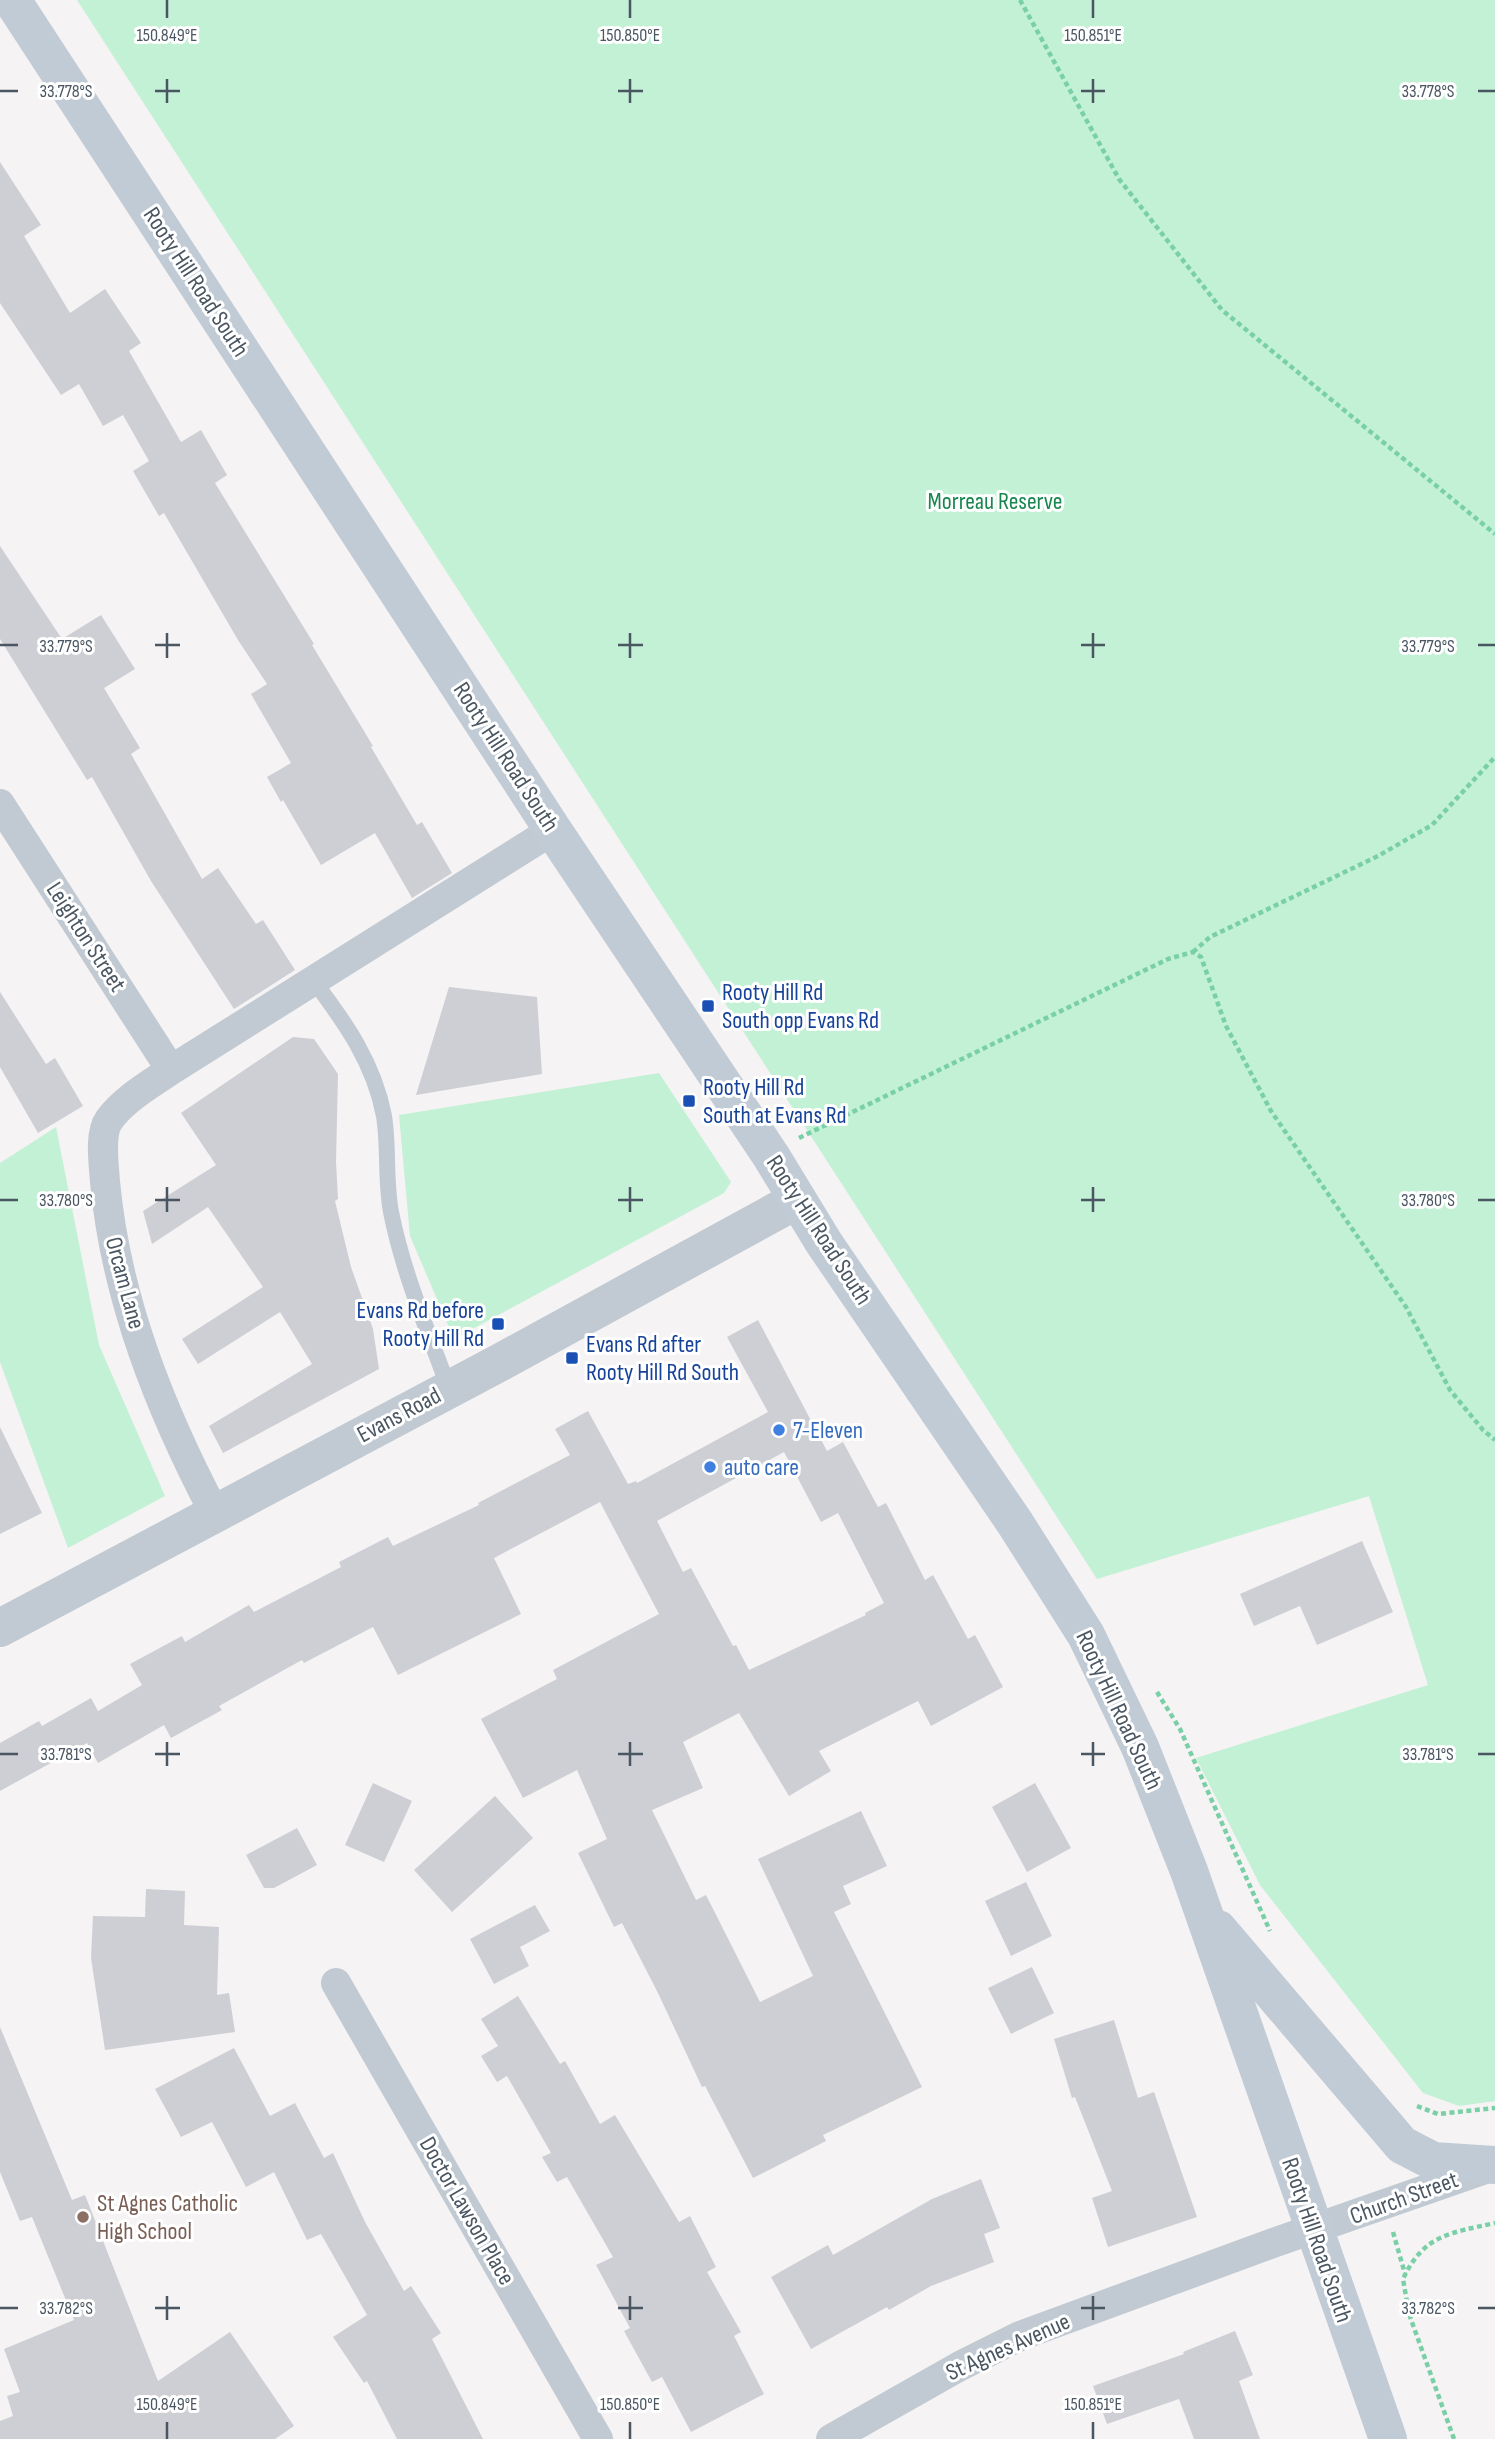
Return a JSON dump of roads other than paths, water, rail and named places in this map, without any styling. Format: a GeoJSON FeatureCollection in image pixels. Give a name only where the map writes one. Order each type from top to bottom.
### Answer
{"type":"FeatureCollection","features":[{"type":"Feature","properties":{"kind":"main road","name":"Rooty Hill Road South"},"geometry":{"type":"LineString","coordinates":[[12,0],[554,830],[771,1156],[824,1243],[1015,1523],[1086,1635],[1140,1747],[1203,1912],[1388,2439]]}},
{"type":"Feature","properties":{"kind":"main road"},"geometry":{"type":"LineString","coordinates":[[1203,1912],[1402,2145],[1433,2161],[1495,2165]]}},
{"type":"Feature","properties":{"kind":"street","name":"Leighton Street"},"geometry":{"type":"LineString","coordinates":[[0,804],[171,1070]]}},
{"type":"Feature","properties":{"kind":"street","name":"Orcam Lane"},"geometry":{"type":"LineString","coordinates":[[214,1512],[175,1434],[151,1376],[119,1273],[109,1219],[102,1148],[108,1121],[133,1097],[171,1070],[554,830]]}},
{"type":"Feature","properties":{"kind":"street","name":"Evans Road"},"geometry":{"type":"LineString","coordinates":[[0,1628],[797,1200]]}},
{"type":"Feature","properties":{"kind":"street","name":"Doctor Lawson Place"},"geometry":{"type":"LineString","coordinates":[[336,1983],[598,2439]]}},
{"type":"Feature","properties":{"kind":"street","name":"Church Street"},"geometry":{"type":"LineString","coordinates":[[1313,2231],[1495,2165]]}},
{"type":"Feature","properties":{"kind":"street","name":"St Agnes Avenue"},"geometry":{"type":"LineString","coordinates":[[831,2439],[960,2366],[1020,2336],[1273,2243],[1313,2231]]}},
{"type":"Feature","properties":{"kind":"lane"},"geometry":{"type":"LineString","coordinates":[[313,980],[343,1020],[368,1063],[384,1118],[391,1209],[403,1265],[449,1389]]}},
{"type":"Feature","properties":{"kind":"place","name":"Rooty Hill Rd South opp Evans Rd"},"geometry":{"type":"Point","coordinates":[708,1006]}},
{"type":"Feature","properties":{"kind":"place","name":"Rooty Hill Rd South at Evans Rd"},"geometry":{"type":"Point","coordinates":[689,1101]}},
{"type":"Feature","properties":{"kind":"place","name":"Evans Rd before Rooty Hill Rd"},"geometry":{"type":"Point","coordinates":[498,1324]}},
{"type":"Feature","properties":{"kind":"place","name":"Evans Rd after Rooty Hill Rd South"},"geometry":{"type":"Point","coordinates":[572,1358]}},
{"type":"Feature","properties":{"kind":"place","name":"7-Eleven"},"geometry":{"type":"Point","coordinates":[779,1430]}},
{"type":"Feature","properties":{"kind":"place","name":"auto care"},"geometry":{"type":"Point","coordinates":[710,1467]}},
{"type":"Feature","properties":{"kind":"place","name":"St Agnes Catholic High School"},"geometry":{"type":"Point","coordinates":[83,2217]}},
{"type":"Feature","properties":{"kind":"park label","name":"Morreau Reserve"},"geometry":{"type":"Point","coordinates":[995,501]}}]}
